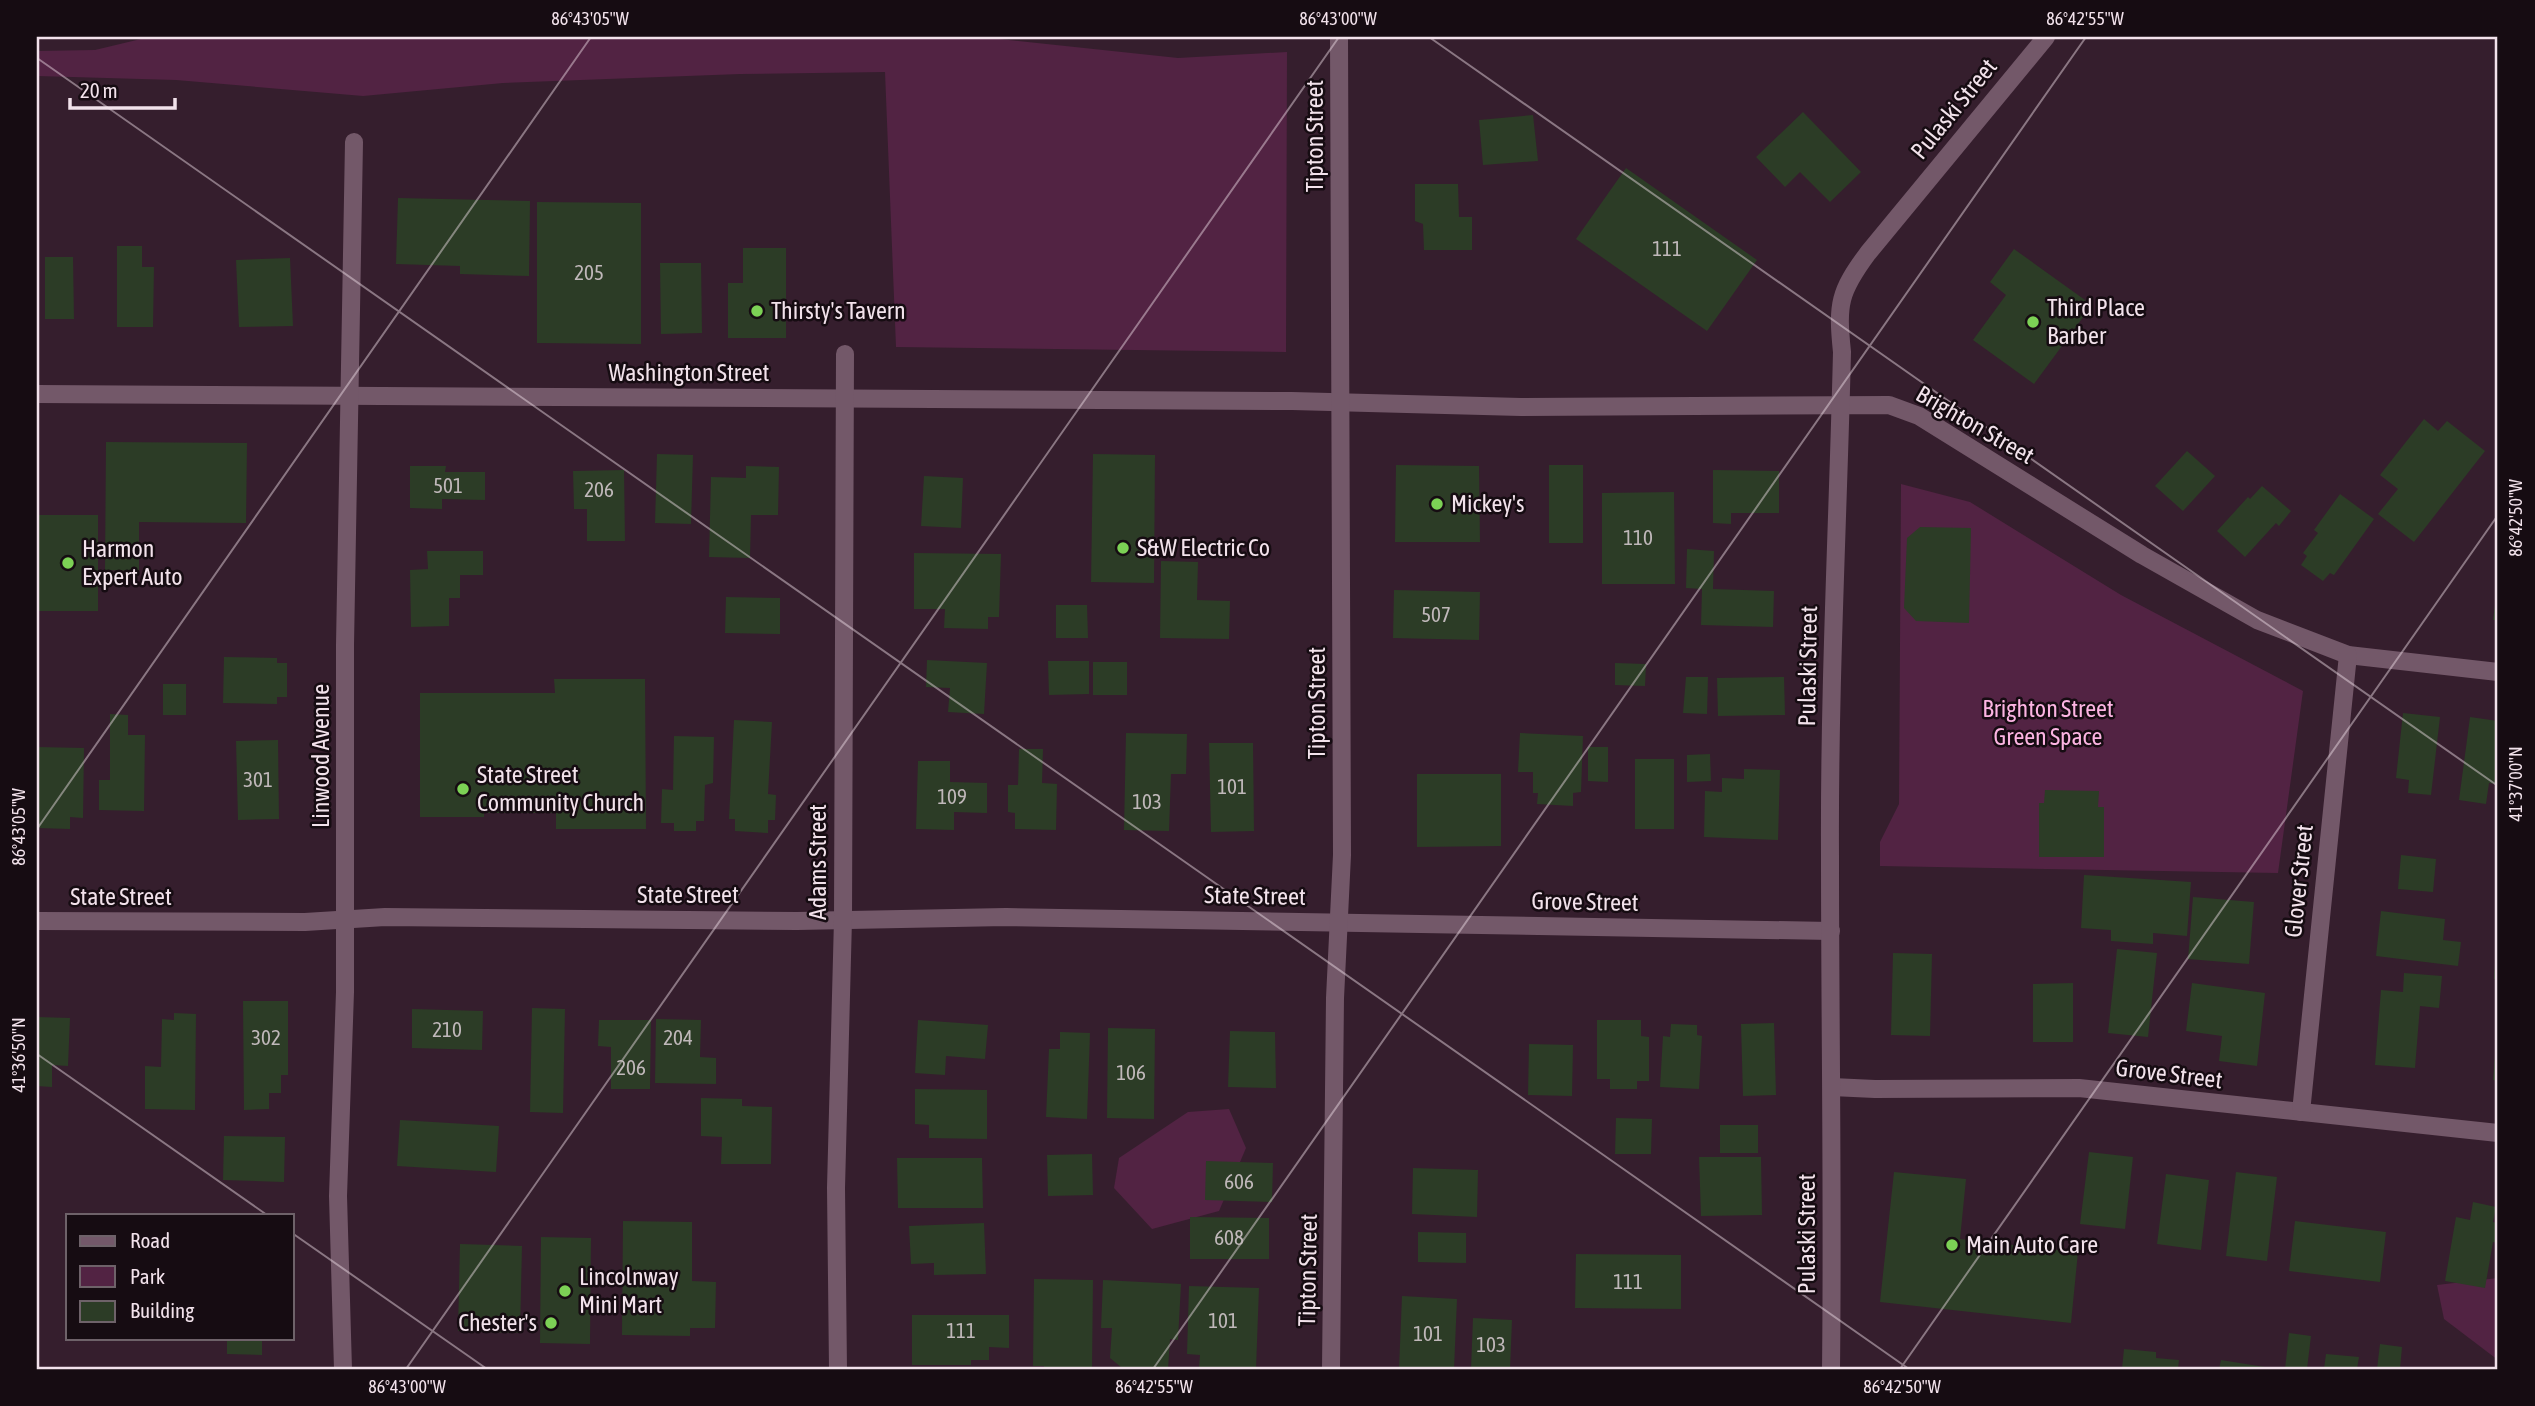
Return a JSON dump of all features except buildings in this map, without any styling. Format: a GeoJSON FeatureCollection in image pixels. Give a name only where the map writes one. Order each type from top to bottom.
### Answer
{"type":"FeatureCollection","features":[{"type":"Feature","properties":{"kind":"street","name":"Tipton Street"},"geometry":{"type":"LineString","coordinates":[[1331,1369],[1338,924],[1342,855],[1339,37]]}},
{"type":"Feature","properties":{"kind":"street","name":"Pulaski Street"},"geometry":{"type":"LineString","coordinates":[[1832,1369],[1830,843],[1832,652],[1842,352],[1838,319],[1846,283],[2046,37]]}},
{"type":"Feature","properties":{"kind":"street","name":"Linwood Avenue"},"geometry":{"type":"LineString","coordinates":[[343,1369],[338,1196],[345,992],[345,645],[354,142]]}},
{"type":"Feature","properties":{"kind":"street","name":"Adams Street"},"geometry":{"type":"LineString","coordinates":[[838,1369],[836,1188],[843,919],[845,355]]}},
{"type":"Feature","properties":{"kind":"street","name":"Washington Street"},"geometry":{"type":"LineString","coordinates":[[37,394],[1340,403]]}},
{"type":"Feature","properties":{"kind":"street","name":"Brighton Street"},"geometry":{"type":"LineString","coordinates":[[1340,403],[1521,407],[1889,405],[1919,416],[2142,555],[2257,620],[2348,656],[2498,672]]}},
{"type":"Feature","properties":{"kind":"street","name":"Glover Street"},"geometry":{"type":"LineString","coordinates":[[2301,1112],[2348,656]]}},
{"type":"Feature","properties":{"kind":"street","name":"State Street"},"geometry":{"type":"LineString","coordinates":[[37,921],[306,922],[385,917],[1006,917],[1289,920],[1338,924]]}},
{"type":"Feature","properties":{"kind":"street","name":"Grove Street"},"geometry":{"type":"LineString","coordinates":[[1338,924],[1831,932]]}},
{"type":"Feature","properties":{"kind":"street","name":"Grove Street"},"geometry":{"type":"LineString","coordinates":[[1832,1087],[2079,1088],[2498,1133]]}},
{"type":"Feature","properties":{"kind":"green space"},"geometry":{"type":"Polygon","coordinates":[[[981,37],[1178,58],[1287,52],[1286,352],[896,347],[885,72],[740,74],[503,83],[363,96],[176,80],[37,76],[37,51],[95,50],[145,38],[981,37]]]}},
{"type":"Feature","properties":{"kind":"green space","name":"Brighton Street Green Space"},"geometry":{"type":"Polygon","coordinates":[[[1901,484],[1970,502],[2121,595],[2303,691],[2278,873],[1880,866],[1880,842],[1899,804],[1901,484]]]}},
{"type":"Feature","properties":{"kind":"green space"},"geometry":{"type":"Polygon","coordinates":[[[1229,1109],[1246,1148],[1219,1211],[1152,1229],[1114,1188],[1119,1158],[1188,1112],[1229,1109]]]}},
{"type":"Feature","properties":{"kind":"green space"},"geometry":{"type":"Polygon","coordinates":[[[2498,1278],[2498,1360],[2444,1319],[2437,1285],[2498,1278]]]}},
{"type":"Feature","properties":{"kind":"place","name":"Thirsty's Tavern"},"geometry":{"type":"Point","coordinates":[757,311]}},
{"type":"Feature","properties":{"kind":"place","name":"Third Place Barber"},"geometry":{"type":"Point","coordinates":[2033,322]}},
{"type":"Feature","properties":{"kind":"place","name":"Mickey's"},"geometry":{"type":"Point","coordinates":[1437,504]}},
{"type":"Feature","properties":{"kind":"place","name":"S&W Electric Co"},"geometry":{"type":"Point","coordinates":[1123,548]}},
{"type":"Feature","properties":{"kind":"place","name":"Harmon Expert Auto"},"geometry":{"type":"Point","coordinates":[68,563]}},
{"type":"Feature","properties":{"kind":"place","name":"State Street Community Church"},"geometry":{"type":"Point","coordinates":[463,789]}},
{"type":"Feature","properties":{"kind":"place","name":"Main Auto Care"},"geometry":{"type":"Point","coordinates":[1952,1245]}},
{"type":"Feature","properties":{"kind":"place","name":"Lincolnway Mini Mart"},"geometry":{"type":"Point","coordinates":[565,1291]}},
{"type":"Feature","properties":{"kind":"place","name":"Chester's"},"geometry":{"type":"Point","coordinates":[551,1323]}}]}
